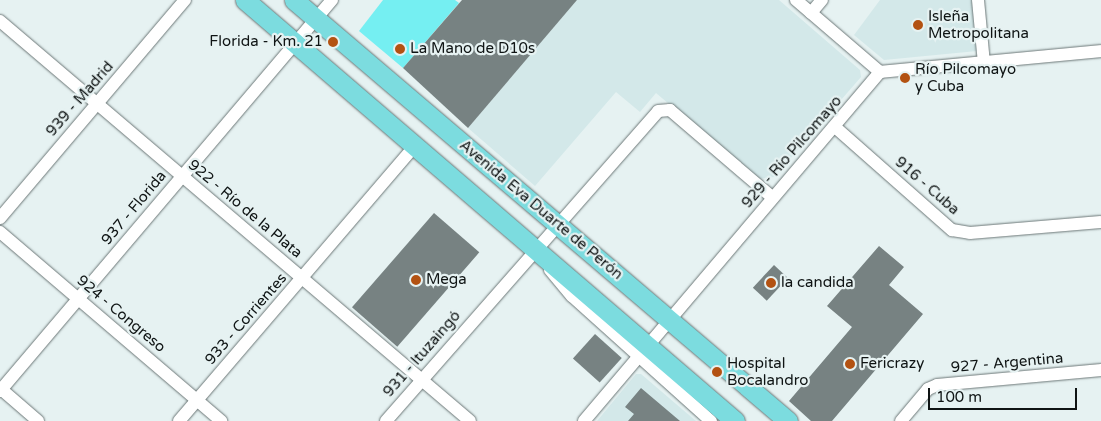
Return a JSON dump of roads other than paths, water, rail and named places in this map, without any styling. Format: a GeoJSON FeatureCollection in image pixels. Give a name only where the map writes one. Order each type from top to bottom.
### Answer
{"type":"FeatureCollection","features":[{"type":"Feature","properties":{"kind":"main road"},"geometry":{"type":"LineString","coordinates":[[245,0],[534,248],[643,350],[735,421]]}},
{"type":"Feature","properties":{"kind":"main road","name":"Avenida Eva Duarte de Perón"},"geometry":{"type":"LineString","coordinates":[[294,0],[558,228],[595,263],[616,273],[788,421]]}},
{"type":"Feature","properties":{"kind":"street","name":"939 - Madrid"},"geometry":{"type":"LineString","coordinates":[[0,218],[185,0]]}},
{"type":"Feature","properties":{"kind":"street","name":"937 - Florida"},"geometry":{"type":"LineString","coordinates":[[1,390],[332,0]]}},
{"type":"Feature","properties":{"kind":"street"},"geometry":{"type":"LineString","coordinates":[[796,0],[880,72],[984,64],[1101,51]]}},
{"type":"Feature","properties":{"kind":"street"},"geometry":{"type":"LineString","coordinates":[[811,13],[822,0]]}},
{"type":"Feature","properties":{"kind":"street"},"geometry":{"type":"LineString","coordinates":[[978,0],[984,64]]}},
{"type":"Feature","properties":{"kind":"street","name":"922 - Río de la Plata"},"geometry":{"type":"LineString","coordinates":[[0,21],[470,421]]}},
{"type":"Feature","properties":{"kind":"street","name":"929 - Río Pilcomayo"},"geometry":{"type":"LineString","coordinates":[[584,421],[880,72]]}},
{"type":"Feature","properties":{"kind":"street","name":"931 - Ituzaingó"},"geometry":{"type":"LineString","coordinates":[[386,421],[534,248],[558,228],[654,114],[664,108],[774,198]]}},
{"type":"Feature","properties":{"kind":"street","name":"916 - Cuba"},"geometry":{"type":"LineString","coordinates":[[835,127],[952,230],[970,233],[1101,222]]}},
{"type":"Feature","properties":{"kind":"street","name":"933 - Corrientes"},"geometry":{"type":"LineString","coordinates":[[179,421],[303,280],[415,146]]}},
{"type":"Feature","properties":{"kind":"street","name":"924 - Congreso"},"geometry":{"type":"LineString","coordinates":[[0,232],[221,421]]}},
{"type":"Feature","properties":{"kind":"street"},"geometry":{"type":"LineString","coordinates":[[643,350],[711,421]]}},
{"type":"Feature","properties":{"kind":"street","name":"927 - Argentina"},"geometry":{"type":"LineString","coordinates":[[901,421],[928,389],[937,385],[1101,370]]}},
{"type":"Feature","properties":{"kind":"street"},"geometry":{"type":"LineString","coordinates":[[1,390],[38,421]]}},
{"type":"Feature","properties":{"kind":"place","name":"Isleña Metropolitana"},"geometry":{"type":"Point","coordinates":[918,25]}},
{"type":"Feature","properties":{"kind":"place","name":"Florida - Km. 21"},"geometry":{"type":"Point","coordinates":[333,42]}},
{"type":"Feature","properties":{"kind":"place","name":"La Mano de D10s"},"geometry":{"type":"Point","coordinates":[400,49]}},
{"type":"Feature","properties":{"kind":"place","name":"Río Pilcomayo y Cuba"},"geometry":{"type":"Point","coordinates":[905,78]}},
{"type":"Feature","properties":{"kind":"place","name":"Mega"},"geometry":{"type":"Point","coordinates":[416,280]}},
{"type":"Feature","properties":{"kind":"place","name":"la candida"},"geometry":{"type":"Point","coordinates":[771,283]}},
{"type":"Feature","properties":{"kind":"place","name":"Fericrazy"},"geometry":{"type":"Point","coordinates":[850,364]}},
{"type":"Feature","properties":{"kind":"place","name":"Hospital Bocalandro"},"geometry":{"type":"Point","coordinates":[717,372]}}]}
